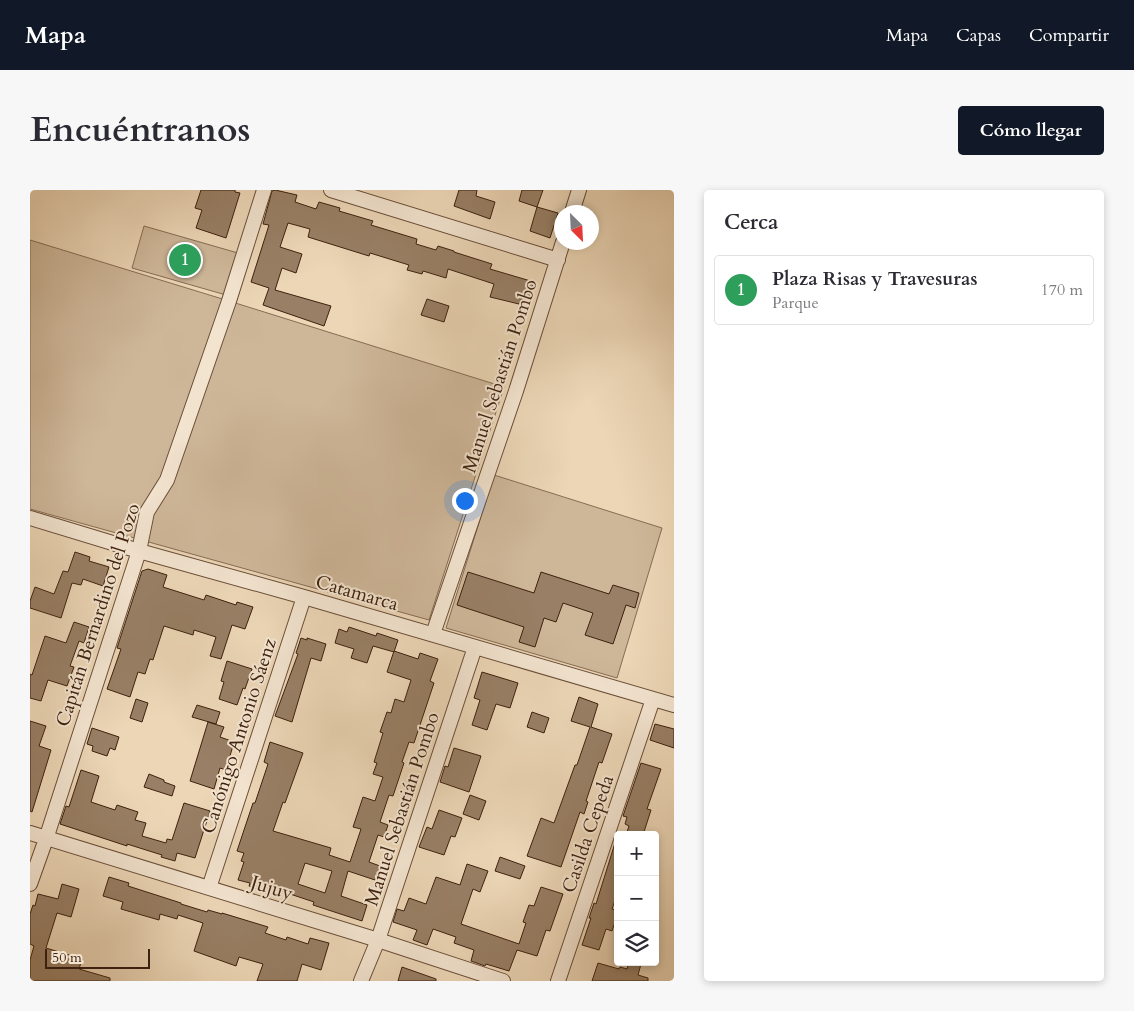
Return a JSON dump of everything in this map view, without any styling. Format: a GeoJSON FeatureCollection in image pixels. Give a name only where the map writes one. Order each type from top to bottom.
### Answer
{"type":"FeatureCollection","features":[{"type":"Feature","properties":{"kind":"street","name":"Capitán Bernardino del Pozo"},"geometry":{"type":"LineString","coordinates":[[30,884],[139,551],[147,512],[167,480],[229,301],[264,190]]}},
{"type":"Feature","properties":{"kind":"street"},"geometry":{"type":"LineString","coordinates":[[331,190],[558,260]]}},
{"type":"Feature","properties":{"kind":"street"},"geometry":{"type":"LineString","coordinates":[[574,205],[579,190]]}},
{"type":"Feature","properties":{"kind":"street","name":"Manuel Sebastián Pombo"},"geometry":{"type":"LineString","coordinates":[[433,634],[516,391],[561,250]]}},
{"type":"Feature","properties":{"kind":"street","name":"Catamarca"},"geometry":{"type":"LineString","coordinates":[[30,518],[674,705]]}},
{"type":"Feature","properties":{"kind":"street","name":"Canónigo Antonio Sáenz"},"geometry":{"type":"LineString","coordinates":[[210,888],[304,597]]}},
{"type":"Feature","properties":{"kind":"street","name":"Manuel Sebastián Pombo"},"geometry":{"type":"LineString","coordinates":[[361,981],[378,940],[475,647]]}},
{"type":"Feature","properties":{"kind":"street","name":"Casilda Cepeda"},"geometry":{"type":"LineString","coordinates":[[558,981],[653,699]]}},
{"type":"Feature","properties":{"kind":"street","name":"Jujuy"},"geometry":{"type":"LineString","coordinates":[[30,833],[378,940],[503,981]]}},
{"type":"Feature","properties":{"kind":"shaded area"},"geometry":{"type":"Polygon","coordinates":[[[144,226],[238,253],[226,295],[132,268],[144,226]]]}},
{"type":"Feature","properties":{"kind":"shaded area"},"geometry":{"type":"Polygon","coordinates":[[[30,240],[504,387],[429,620],[30,509],[30,240]]]}},
{"type":"Feature","properties":{"kind":"shaded area"},"geometry":{"type":"Polygon","coordinates":[[[494,475],[662,528],[617,678],[446,628],[494,475]]]}},
{"type":"Feature","properties":{"kind":"building"},"geometry":{"type":"Polygon","coordinates":[[[201,190],[235,190],[235,192],[240,193],[226,238],[196,228],[202,210],[195,208],[201,190]]]}},
{"type":"Feature","properties":{"kind":"building"},"geometry":{"type":"Polygon","coordinates":[[[459,190],[477,190],[476,196],[495,202],[490,219],[454,206],[459,190]]]}},
{"type":"Feature","properties":{"kind":"building"},"geometry":{"type":"Polygon","coordinates":[[[522,190],[543,190],[537,207],[519,201],[522,190]]]}},
{"type":"Feature","properties":{"kind":"building"},"geometry":{"type":"Polygon","coordinates":[[[272,191],[297,195],[295,202],[316,209],[319,202],[340,208],[339,211],[373,221],[371,225],[417,239],[416,244],[436,250],[438,246],[454,251],[492,264],[490,269],[534,282],[528,301],[521,299],[519,304],[490,297],[494,284],[448,269],[446,278],[423,271],[422,274],[407,270],[409,265],[370,253],[369,256],[308,237],[310,229],[288,223],[280,247],[302,254],[296,273],[282,268],[275,290],[331,306],[324,326],[263,305],[269,288],[251,282],[269,225],[263,224],[272,191]]]}},
{"type":"Feature","properties":{"kind":"building"},"geometry":{"type":"Polygon","coordinates":[[[537,207],[554,212],[554,226],[550,238],[530,231],[537,207]]]}},
{"type":"Feature","properties":{"kind":"building"},"geometry":{"type":"Polygon","coordinates":[[[427,299],[449,306],[444,322],[421,315],[427,299]]]}},
{"type":"Feature","properties":{"kind":"building"},"geometry":{"type":"Polygon","coordinates":[[[75,552],[90,557],[89,561],[109,567],[103,586],[83,579],[81,585],[72,583],[61,618],[30,608],[30,601],[35,587],[54,594],[63,571],[68,572],[75,552]]]}},
{"type":"Feature","properties":{"kind":"building"},"geometry":{"type":"Polygon","coordinates":[[[148,569],[167,575],[163,587],[204,600],[206,595],[236,605],[237,602],[253,607],[245,629],[232,625],[221,659],[210,656],[216,637],[194,630],[193,635],[164,626],[153,660],[150,659],[145,674],[138,672],[130,697],[107,689],[121,649],[117,648],[142,571],[148,569]]]}},
{"type":"Feature","properties":{"kind":"building"},"geometry":{"type":"Polygon","coordinates":[[[468,572],[534,593],[541,572],[609,594],[613,585],[639,593],[635,608],[626,605],[613,644],[585,635],[593,613],[563,603],[556,622],[544,618],[535,647],[519,642],[524,627],[457,605],[468,572]]]}},
{"type":"Feature","properties":{"kind":"building"},"geometry":{"type":"Polygon","coordinates":[[[74,622],[89,627],[84,643],[79,641],[70,666],[74,667],[67,686],[48,680],[41,701],[30,698],[30,674],[32,675],[45,636],[66,643],[74,622]]]}},
{"type":"Feature","properties":{"kind":"building"},"geometry":{"type":"Polygon","coordinates":[[[349,627],[376,636],[377,633],[398,640],[394,652],[373,646],[367,663],[351,658],[354,649],[335,643],[339,629],[347,632],[349,627]]]}},
{"type":"Feature","properties":{"kind":"building"},"geometry":{"type":"Polygon","coordinates":[[[301,638],[326,644],[321,661],[311,658],[292,722],[275,716],[298,654],[296,653],[301,638]]]}},
{"type":"Feature","properties":{"kind":"building"},"geometry":{"type":"Polygon","coordinates":[[[394,651],[418,659],[420,653],[438,659],[430,681],[434,683],[414,743],[409,742],[393,796],[389,795],[380,822],[388,825],[384,837],[378,835],[369,862],[380,866],[375,880],[348,871],[341,896],[367,905],[362,921],[313,905],[314,902],[272,888],[270,893],[249,886],[250,883],[238,880],[244,862],[241,861],[244,853],[237,851],[268,764],[264,762],[270,742],[303,753],[273,831],[331,848],[329,855],[350,862],[361,829],[353,827],[363,797],[375,801],[383,777],[373,774],[377,763],[374,762],[383,733],[380,732],[387,712],[391,713],[395,699],[404,702],[411,680],[387,672],[394,651]],[[305,863],[298,884],[325,893],[332,871],[305,863]]]}},
{"type":"Feature","properties":{"kind":"building"},"geometry":{"type":"Polygon","coordinates":[[[227,661],[252,669],[237,705],[219,699],[224,682],[221,681],[227,661]]]}},
{"type":"Feature","properties":{"kind":"building"},"geometry":{"type":"Polygon","coordinates":[[[482,672],[518,683],[510,708],[496,704],[487,730],[472,725],[480,700],[474,698],[482,672]]]}},
{"type":"Feature","properties":{"kind":"building"},"geometry":{"type":"Polygon","coordinates":[[[579,697],[598,704],[591,727],[612,734],[602,763],[599,762],[586,801],[588,802],[584,814],[580,812],[561,867],[527,856],[541,818],[554,823],[590,727],[571,721],[579,697]]]}},
{"type":"Feature","properties":{"kind":"building"},"geometry":{"type":"Polygon","coordinates":[[[136,699],[148,703],[142,722],[130,718],[136,699]]]}},
{"type":"Feature","properties":{"kind":"building"},"geometry":{"type":"Polygon","coordinates":[[[197,705],[220,712],[216,724],[192,717],[197,705]]]}},
{"type":"Feature","properties":{"kind":"building"},"geometry":{"type":"Polygon","coordinates":[[[532,712],[549,718],[544,733],[527,727],[532,712]]]}},
{"type":"Feature","properties":{"kind":"building"},"geometry":{"type":"Polygon","coordinates":[[[30,721],[46,726],[39,746],[51,750],[32,812],[30,811],[30,721]]]}},
{"type":"Feature","properties":{"kind":"building"},"geometry":{"type":"Polygon","coordinates":[[[208,722],[224,727],[220,737],[234,742],[226,770],[220,768],[214,789],[190,781],[208,722]]]}},
{"type":"Feature","properties":{"kind":"building"},"geometry":{"type":"Polygon","coordinates":[[[655,724],[674,729],[674,748],[650,740],[655,724]]]}},
{"type":"Feature","properties":{"kind":"building"},"geometry":{"type":"Polygon","coordinates":[[[92,728],[119,737],[115,750],[110,748],[107,756],[92,751],[93,746],[87,744],[92,728]]]}},
{"type":"Feature","properties":{"kind":"building"},"geometry":{"type":"Polygon","coordinates":[[[454,748],[481,756],[469,792],[440,782],[445,766],[448,767],[454,748]]]}},
{"type":"Feature","properties":{"kind":"building"},"geometry":{"type":"Polygon","coordinates":[[[641,763],[661,769],[647,809],[651,810],[644,831],[627,831],[629,826],[625,824],[627,817],[623,816],[641,763]]]}},
{"type":"Feature","properties":{"kind":"building"},"geometry":{"type":"Polygon","coordinates":[[[81,770],[99,776],[91,802],[115,810],[117,805],[138,812],[135,820],[146,823],[142,836],[166,843],[167,839],[172,840],[184,803],[210,811],[195,858],[177,853],[175,861],[161,857],[162,855],[127,844],[127,846],[60,824],[66,806],[69,807],[81,770]]]}},
{"type":"Feature","properties":{"kind":"building"},"geometry":{"type":"Polygon","coordinates":[[[149,774],[175,786],[172,796],[144,787],[149,774]]]}},
{"type":"Feature","properties":{"kind":"building"},"geometry":{"type":"Polygon","coordinates":[[[470,795],[486,801],[479,820],[463,814],[470,795]]]}},
{"type":"Feature","properties":{"kind":"building"},"geometry":{"type":"Polygon","coordinates":[[[439,810],[462,818],[455,837],[451,836],[444,855],[419,847],[427,827],[432,829],[439,810]]]}},
{"type":"Feature","properties":{"kind":"building"},"geometry":{"type":"Polygon","coordinates":[[[614,846],[614,903],[612,909],[614,910],[614,925],[612,931],[606,929],[599,950],[582,945],[594,903],[596,904],[614,846]]]}},
{"type":"Feature","properties":{"kind":"building"},"geometry":{"type":"Polygon","coordinates":[[[500,857],[525,866],[520,879],[495,871],[500,857]]]}},
{"type":"Feature","properties":{"kind":"building"},"geometry":{"type":"Polygon","coordinates":[[[467,864],[488,871],[480,892],[473,889],[461,924],[519,944],[526,923],[523,922],[529,905],[534,906],[541,887],[563,894],[550,931],[546,930],[537,956],[517,950],[509,971],[486,964],[485,966],[471,961],[474,950],[454,943],[456,937],[433,929],[427,945],[413,940],[417,930],[393,922],[397,909],[404,911],[409,898],[426,904],[436,877],[460,885],[467,864]]]}},
{"type":"Feature","properties":{"kind":"building"},"geometry":{"type":"Polygon","coordinates":[[[109,877],[129,883],[128,886],[181,904],[207,912],[208,910],[222,913],[268,927],[265,933],[286,940],[287,937],[308,944],[310,938],[329,943],[321,970],[302,964],[297,981],[257,981],[263,964],[239,957],[236,966],[194,951],[203,923],[178,915],[177,919],[160,914],[159,920],[121,909],[123,902],[103,896],[109,877]]]}},
{"type":"Feature","properties":{"kind":"building"},"geometry":{"type":"Polygon","coordinates":[[[62,884],[79,889],[71,917],[57,913],[46,948],[82,959],[79,969],[110,978],[110,981],[30,981],[30,960],[34,946],[30,944],[30,914],[33,905],[35,906],[38,894],[58,899],[62,884]]]}},
{"type":"Feature","properties":{"kind":"building"},"geometry":{"type":"Polygon","coordinates":[[[598,963],[619,969],[620,967],[627,969],[628,966],[640,966],[638,975],[648,978],[648,981],[592,981],[598,963]]]}},
{"type":"Feature","properties":{"kind":"building"},"geometry":{"type":"Polygon","coordinates":[[[402,967],[436,979],[436,981],[398,981],[402,967]]]}},
{"type":"Feature","properties":{"kind":"place","name":"Plaza Risas y Travesuras"},"geometry":{"type":"Point","coordinates":[185,260]}}]}
